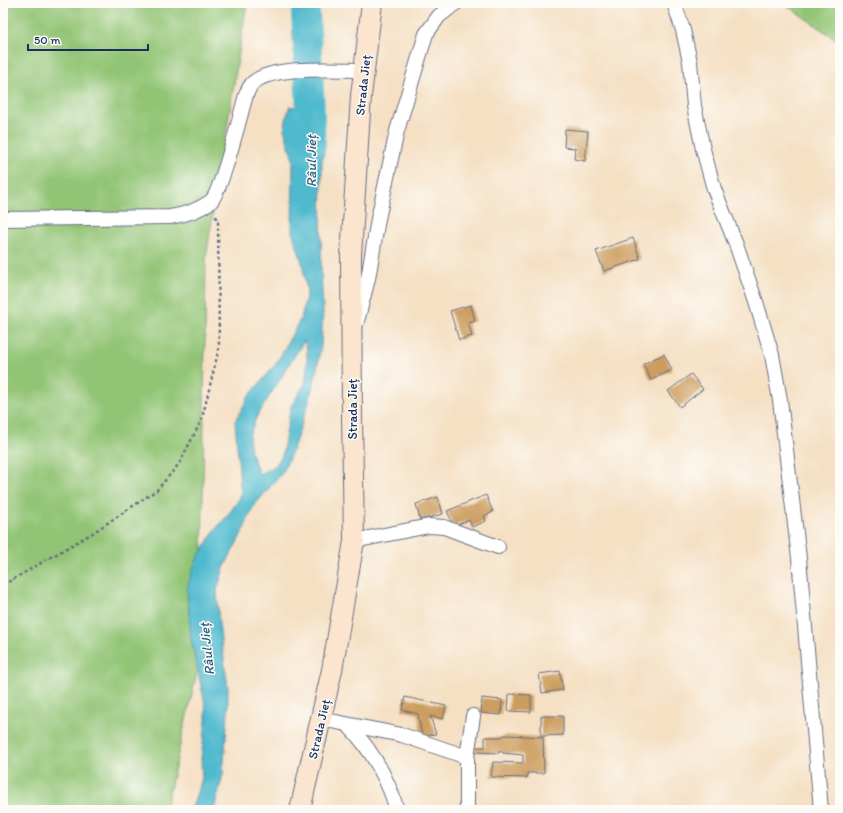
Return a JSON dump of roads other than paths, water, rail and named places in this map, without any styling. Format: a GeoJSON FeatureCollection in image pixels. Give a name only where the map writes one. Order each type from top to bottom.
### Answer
{"type":"FeatureCollection","features":[{"type":"Feature","properties":{"kind":"main road","name":"Strada Jieț"},"geometry":{"type":"LineString","coordinates":[[300,810],[334,662],[354,541],[352,247],[356,167],[364,70],[372,3]]}},
{"type":"Feature","properties":{"kind":"street"},"geometry":{"type":"LineString","coordinates":[[352,338],[368,279],[378,219],[397,131],[426,34],[439,16],[456,3]]}},
{"type":"Feature","properties":{"kind":"street"},"geometry":{"type":"LineString","coordinates":[[674,3],[683,30],[690,62],[694,106],[703,149],[714,189],[736,244],[772,355],[780,400],[799,558],[821,810]]}},
{"type":"Feature","properties":{"kind":"street"},"geometry":{"type":"LineString","coordinates":[[3,219],[170,217],[184,215],[211,201],[219,185],[246,95],[253,82],[268,74],[287,71],[364,70]]}},
{"type":"Feature","properties":{"kind":"street"},"geometry":{"type":"LineString","coordinates":[[354,541],[429,526],[444,527],[498,547]]}},
{"type":"Feature","properties":{"kind":"street"},"geometry":{"type":"LineString","coordinates":[[467,810],[467,757],[473,716]]}},
{"type":"Feature","properties":{"kind":"street"},"geometry":{"type":"LineString","coordinates":[[321,719],[348,725],[368,727],[402,735],[467,757]]}},
{"type":"Feature","properties":{"kind":"street"},"geometry":{"type":"LineString","coordinates":[[348,725],[368,748],[393,797],[397,810]]}},
{"type":"Feature","properties":{"kind":"water"},"geometry":{"type":"Polygon","coordinates":[[[322,105],[325,146],[322,162],[321,266],[323,312],[321,346],[308,405],[293,449],[283,472],[253,507],[244,529],[224,568],[217,590],[219,624],[228,687],[228,713],[223,774],[214,810],[191,810],[202,778],[201,758],[206,722],[206,709],[191,639],[187,589],[198,557],[214,531],[228,515],[241,496],[235,421],[249,396],[276,364],[301,318],[307,292],[302,262],[292,231],[293,160],[284,129],[289,107],[322,105]],[[304,341],[257,416],[249,436],[251,453],[259,474],[275,466],[282,456],[291,406],[305,384],[307,349],[304,341]]]}},
{"type":"Feature","properties":{"kind":"waterway","name":"Râul Jieț"},"geometry":{"type":"LineString","coordinates":[[305,3],[311,145]]}}]}
